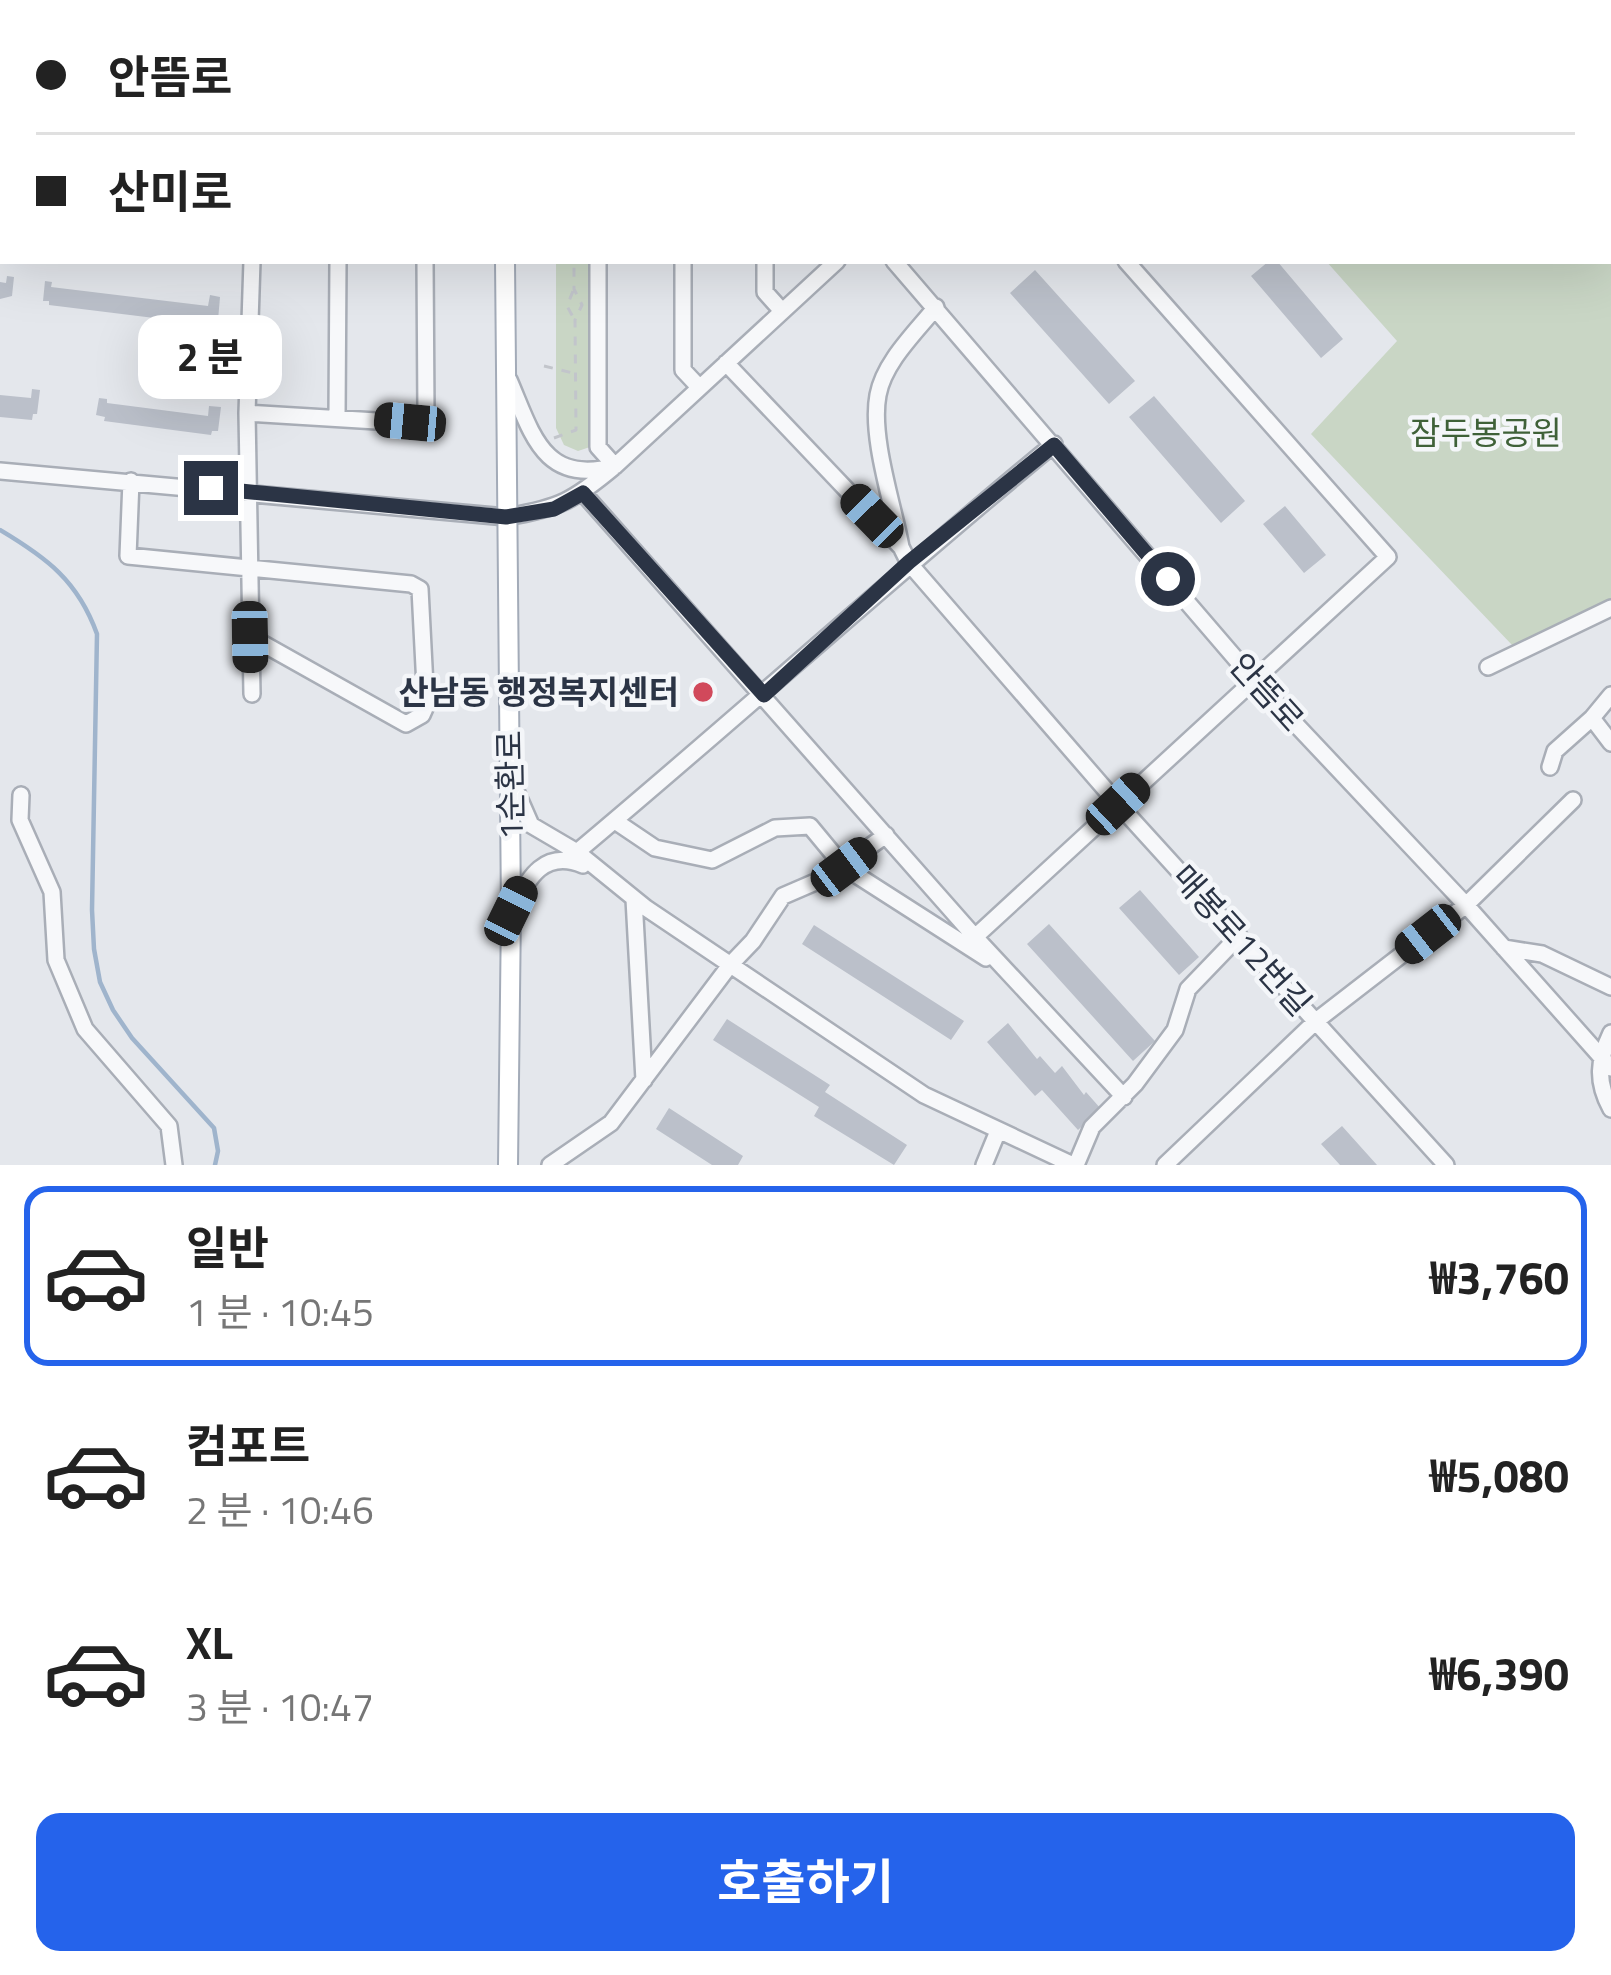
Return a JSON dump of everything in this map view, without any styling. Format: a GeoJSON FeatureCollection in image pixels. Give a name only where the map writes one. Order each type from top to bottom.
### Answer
{"type":"FeatureCollection","features":[{"type":"Feature","properties":{"kind":"main road","name":"1순환로"},"geometry":{"type":"LineString","coordinates":[[505,264],[511,911],[508,1165]]}},
{"type":"Feature","properties":{"kind":"street"},"geometry":{"type":"LineString","coordinates":[[252,264],[247,413],[252,694]]}},
{"type":"Feature","properties":{"kind":"street"},"geometry":{"type":"LineString","coordinates":[[337,416],[338,264]]}},
{"type":"Feature","properties":{"kind":"street"},"geometry":{"type":"LineString","coordinates":[[247,413],[410,422],[426,416],[425,264]]}},
{"type":"Feature","properties":{"kind":"street"},"geometry":{"type":"LineString","coordinates":[[598,264],[598,447],[615,466]]}},
{"type":"Feature","properties":{"kind":"street"},"geometry":{"type":"LineString","coordinates":[[683,264],[683,370],[699,387]]}},
{"type":"Feature","properties":{"kind":"street"},"geometry":{"type":"LineString","coordinates":[[765,264],[765,292],[782,311]]}},
{"type":"Feature","properties":{"kind":"street"},"geometry":{"type":"LineString","coordinates":[[0,471],[506,517],[554,509],[583,493],[615,466],[834,264]]}},
{"type":"Feature","properties":{"kind":"street","name":"안뜸로"},"geometry":{"type":"LineString","coordinates":[[897,264],[1254,680],[1605,1061]]}},
{"type":"Feature","properties":{"kind":"street"},"geometry":{"type":"LineString","coordinates":[[974,938],[1388,557],[1129,264]]}},
{"type":"Feature","properties":{"kind":"street","name":"매봉로12번길"},"geometry":{"type":"LineString","coordinates":[[905,555],[884,465],[878,395],[888,370],[936,307]]}},
{"type":"Feature","properties":{"kind":"street","name":"매봉로12번길"},"geometry":{"type":"LineString","coordinates":[[726,363],[905,555],[1118,804],[1446,1165]]}},
{"type":"Feature","properties":{"kind":"street"},"geometry":{"type":"LineString","coordinates":[[506,372],[535,440],[548,457],[575,471],[615,466]]}},
{"type":"Feature","properties":{"kind":"street"},"geometry":{"type":"LineString","coordinates":[[577,853],[764,695],[905,555],[1054,445]]}},
{"type":"Feature","properties":{"kind":"street"},"geometry":{"type":"LineString","coordinates":[[131,481],[128,556],[411,584],[423,597],[426,706],[422,715],[406,724],[250,637]]}},
{"type":"Feature","properties":{"kind":"street"},"geometry":{"type":"LineString","coordinates":[[583,493],[974,938],[1124,1097]]}},
{"type":"Feature","properties":{"kind":"street"},"geometry":{"type":"LineString","coordinates":[[1488,667],[1611,608]]}},
{"type":"Feature","properties":{"kind":"street"},"geometry":{"type":"LineString","coordinates":[[1550,767],[1555,752],[1611,694]]}},
{"type":"Feature","properties":{"kind":"street"},"geometry":{"type":"LineString","coordinates":[[1592,718],[1611,743]]}},
{"type":"Feature","properties":{"kind":"street"},"geometry":{"type":"LineString","coordinates":[[509,776],[531,825],[730,965],[924,1095],[1075,1165],[1092,1127],[1124,1097],[1175,1030],[1187,989],[1239,936]]}},
{"type":"Feature","properties":{"kind":"street"},"geometry":{"type":"LineString","coordinates":[[21,795],[20,820],[52,892],[56,960],[85,1030],[169,1126],[174,1165]]}},
{"type":"Feature","properties":{"kind":"street"},"geometry":{"type":"LineString","coordinates":[[1165,1165],[1316,1022],[1466,905],[1573,800]]}},
{"type":"Feature","properties":{"kind":"street"},"geometry":{"type":"LineString","coordinates":[[615,821],[655,848],[712,860],[775,828],[810,826],[844,867],[1004,969]]}},
{"type":"Feature","properties":{"kind":"street"},"geometry":{"type":"LineString","coordinates":[[550,1165],[611,1124],[783,896],[844,867],[886,835]]}},
{"type":"Feature","properties":{"kind":"street"},"geometry":{"type":"LineString","coordinates":[[511,911],[526,880],[549,861],[577,862],[598,872]]}},
{"type":"Feature","properties":{"kind":"street"},"geometry":{"type":"LineString","coordinates":[[640,903],[644,1080]]}},
{"type":"Feature","properties":{"kind":"street"},"geometry":{"type":"LineString","coordinates":[[1504,948],[1542,954],[1611,987]]}},
{"type":"Feature","properties":{"kind":"street"},"geometry":{"type":"LineString","coordinates":[[1611,1033],[1600,1085],[1611,1109]]}},
{"type":"Feature","properties":{"kind":"street"},"geometry":{"type":"LineString","coordinates":[[984,1165],[998,1131]]}},
{"type":"Feature","properties":{"kind":"path"},"geometry":{"type":"LineString","coordinates":[[548,440],[576,430],[574,320],[567,306],[574,289],[574,264]]}},
{"type":"Feature","properties":{"kind":"path"},"geometry":{"type":"LineString","coordinates":[[574,289],[582,305],[574,320]]}},
{"type":"Feature","properties":{"kind":"path"},"geometry":{"type":"LineString","coordinates":[[544,366],[575,374]]}},
{"type":"Feature","properties":{"kind":"green space"},"geometry":{"type":"Polygon","coordinates":[[[556,264],[593,264],[594,430],[590,447],[578,451],[564,445],[556,428],[556,264]]]}},
{"type":"Feature","properties":{"kind":"green space","name":"잠두봉공원"},"geometry":{"type":"Polygon","coordinates":[[[1329,264],[1611,264],[1611,615],[1532,652],[1513,646],[1311,434],[1397,341],[1329,264]]]}},
{"type":"Feature","properties":{"kind":"building"},"geometry":{"type":"Polygon","coordinates":[[[1265,264],[1280,264],[1343,339],[1321,358],[1251,276],[1265,264]]]}},
{"type":"Feature","properties":{"kind":"building"},"geometry":{"type":"Polygon","coordinates":[[[1035,270],[1135,381],[1109,404],[1010,293],[1035,270]]]}},
{"type":"Feature","properties":{"kind":"building"},"geometry":{"type":"Polygon","coordinates":[[[7,276],[14,277],[12,296],[0,299],[0,282],[6,283],[7,276]]]}},
{"type":"Feature","properties":{"kind":"building"},"geometry":{"type":"Polygon","coordinates":[[[45,281],[52,282],[51,287],[208,306],[210,295],[220,297],[218,320],[212,319],[211,325],[49,305],[43,301],[45,281]]]}},
{"type":"Feature","properties":{"kind":"building"},"geometry":{"type":"Polygon","coordinates":[[[32,389],[40,390],[32,420],[0,417],[0,395],[31,398],[32,389]]]}},
{"type":"Feature","properties":{"kind":"building"},"geometry":{"type":"Polygon","coordinates":[[[1154,396],[1245,501],[1221,523],[1129,417],[1154,396]]]}},
{"type":"Feature","properties":{"kind":"building"},"geometry":{"type":"Polygon","coordinates":[[[99,398],[107,403],[208,416],[209,406],[221,407],[218,431],[211,435],[104,421],[105,417],[96,415],[99,398]]]}},
{"type":"Feature","properties":{"kind":"building"},"geometry":{"type":"Polygon","coordinates":[[[1285,506],[1326,555],[1304,573],[1263,524],[1285,506]]]}},
{"type":"Feature","properties":{"kind":"building"},"geometry":{"type":"Polygon","coordinates":[[[1140,890],[1199,957],[1179,975],[1119,908],[1140,890]]]}},
{"type":"Feature","properties":{"kind":"building"},"geometry":{"type":"Polygon","coordinates":[[[1049,924],[1155,1041],[1133,1061],[1027,944],[1049,924]]]}},
{"type":"Feature","properties":{"kind":"building"},"geometry":{"type":"Polygon","coordinates":[[[814,925],[964,1021],[951,1040],[802,944],[814,925]]]}},
{"type":"Feature","properties":{"kind":"building"},"geometry":{"type":"Polygon","coordinates":[[[727,1019],[830,1085],[825,1092],[907,1145],[894,1165],[814,1116],[819,1107],[713,1040],[727,1019]]]}},
{"type":"Feature","properties":{"kind":"building"},"geometry":{"type":"Polygon","coordinates":[[[1008,1023],[1037,1059],[1040,1056],[1055,1073],[1062,1066],[1101,1109],[1078,1130],[1042,1090],[1035,1096],[987,1042],[1008,1023]]]}},
{"type":"Feature","properties":{"kind":"building"},"geometry":{"type":"Polygon","coordinates":[[[669,1108],[743,1156],[738,1165],[712,1165],[656,1129],[669,1108]]]}},
{"type":"Feature","properties":{"kind":"building"},"geometry":{"type":"Polygon","coordinates":[[[1342,1126],[1377,1165],[1340,1165],[1321,1144],[1342,1126]]]}},
{"type":"Feature","properties":{"kind":"waterway"},"geometry":{"type":"LineString","coordinates":[[0,530],[59,573],[80,599],[97,634],[92,910],[100,982],[132,1038],[214,1128],[215,1165]]}},
{"type":"Feature","properties":{"kind":"place","name":"산남동 행정복지센터"},"geometry":{"type":"Point","coordinates":[703,692]}},
{"type":"Feature","properties":{"kind":"route"},"geometry":{"type":"LineString","coordinates":[[211,488],[506,517],[554,509],[583,493],[764,695],[909,562],[1054,445],[1168,579]]}}]}
